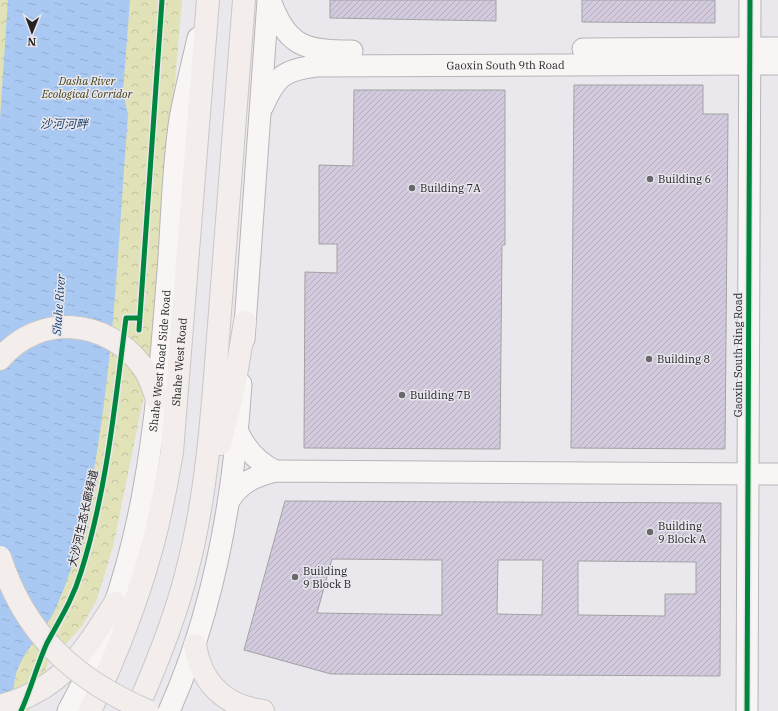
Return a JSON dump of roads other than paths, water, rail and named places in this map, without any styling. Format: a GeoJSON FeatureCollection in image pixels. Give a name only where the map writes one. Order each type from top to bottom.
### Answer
{"type":"FeatureCollection","features":[{"type":"Feature","properties":{"kind":"main road","name":"Shahe West Road"},"geometry":{"type":"LineString","coordinates":[[90,711],[118,646],[143,579],[159,518],[172,452],[207,0]]}},
{"type":"Feature","properties":{"kind":"main road"},"geometry":{"type":"LineString","coordinates":[[195,538],[205,483],[211,430],[244,0]]}},
{"type":"Feature","properties":{"kind":"main road"},"geometry":{"type":"LineString","coordinates":[[136,711],[156,666],[177,605],[225,426],[239,361],[245,322]]}},
{"type":"Feature","properties":{"kind":"main road"},"geometry":{"type":"LineString","coordinates":[[0,359],[27,337],[49,328],[63,327],[93,331],[109,337],[129,352],[143,367],[157,399]]}},
{"type":"Feature","properties":{"kind":"main road"},"geometry":{"type":"LineString","coordinates":[[0,557],[8,580],[24,611],[41,636],[53,650],[74,670],[95,684],[115,696],[148,711]]}},
{"type":"Feature","properties":{"kind":"main road"},"geometry":{"type":"LineString","coordinates":[[0,706],[29,695],[67,671],[85,650],[115,603]]}},
{"type":"Feature","properties":{"kind":"main road"},"geometry":{"type":"LineString","coordinates":[[194,645],[200,668],[217,691],[243,707],[263,711]]}},
{"type":"Feature","properties":{"kind":"street","name":"Shahe West Road Side Road"},"geometry":{"type":"LineString","coordinates":[[68,711],[96,652],[115,603],[125,572],[142,505],[152,449],[157,399],[180,120],[207,0]]}},
{"type":"Feature","properties":{"kind":"street","name":"Gaoxin South 9th Road"},"geometry":{"type":"LineString","coordinates":[[269,0],[285,32],[300,43],[318,50],[750,56],[778,64]]}},
{"type":"Feature","properties":{"kind":"street"},"geometry":{"type":"LineString","coordinates":[[169,711],[184,675],[194,645],[215,569],[229,502],[238,432],[258,116],[269,0]]}},
{"type":"Feature","properties":{"kind":"street","name":"Gaoxin South Ring Road"},"geometry":{"type":"LineString","coordinates":[[747,711],[750,0]]}},
{"type":"Feature","properties":{"kind":"street","name":"Gaoxin South 9th Road"},"geometry":{"type":"LineString","coordinates":[[258,116],[269,92],[281,75],[295,69],[316,66],[750,56],[778,48]]}},
{"type":"Feature","properties":{"kind":"street"},"geometry":{"type":"LineString","coordinates":[[238,432],[248,450],[258,462],[274,471]]}},
{"type":"Feature","properties":{"kind":"street"},"geometry":{"type":"LineString","coordinates":[[229,502],[235,491],[252,478],[274,471],[778,474]]}},
{"type":"Feature","properties":{"kind":"water","name":"沙河河畔"},"geometry":{"type":"Polygon","coordinates":[[[8,0],[130,0],[123,92],[128,115],[117,274],[107,381],[91,486],[78,546],[60,597],[49,621],[28,650],[19,666],[15,679],[11,711],[0,711],[0,119],[8,0]]]}},
{"type":"Feature","properties":{"kind":"place","name":"Building 6"},"geometry":{"type":"Point","coordinates":[650,179]}},
{"type":"Feature","properties":{"kind":"place","name":"Building 7A"},"geometry":{"type":"Point","coordinates":[412,188]}},
{"type":"Feature","properties":{"kind":"place","name":"Building 8"},"geometry":{"type":"Point","coordinates":[649,359]}},
{"type":"Feature","properties":{"kind":"place","name":"Building 7B"},"geometry":{"type":"Point","coordinates":[402,395]}},
{"type":"Feature","properties":{"kind":"place","name":"Building 9 Block A"},"geometry":{"type":"Point","coordinates":[650,532]}},
{"type":"Feature","properties":{"kind":"place","name":"Building 9 Block B"},"geometry":{"type":"Point","coordinates":[295,577]}},
{"type":"Feature","properties":{"kind":"park label","name":"Dasha River Ecological Corridor"},"geometry":{"type":"Point","coordinates":[87,87]}},
{"type":"Feature","properties":{"kind":"water label","name":"Shahe River"},"geometry":{"type":"Point","coordinates":[59,305]}}]}
